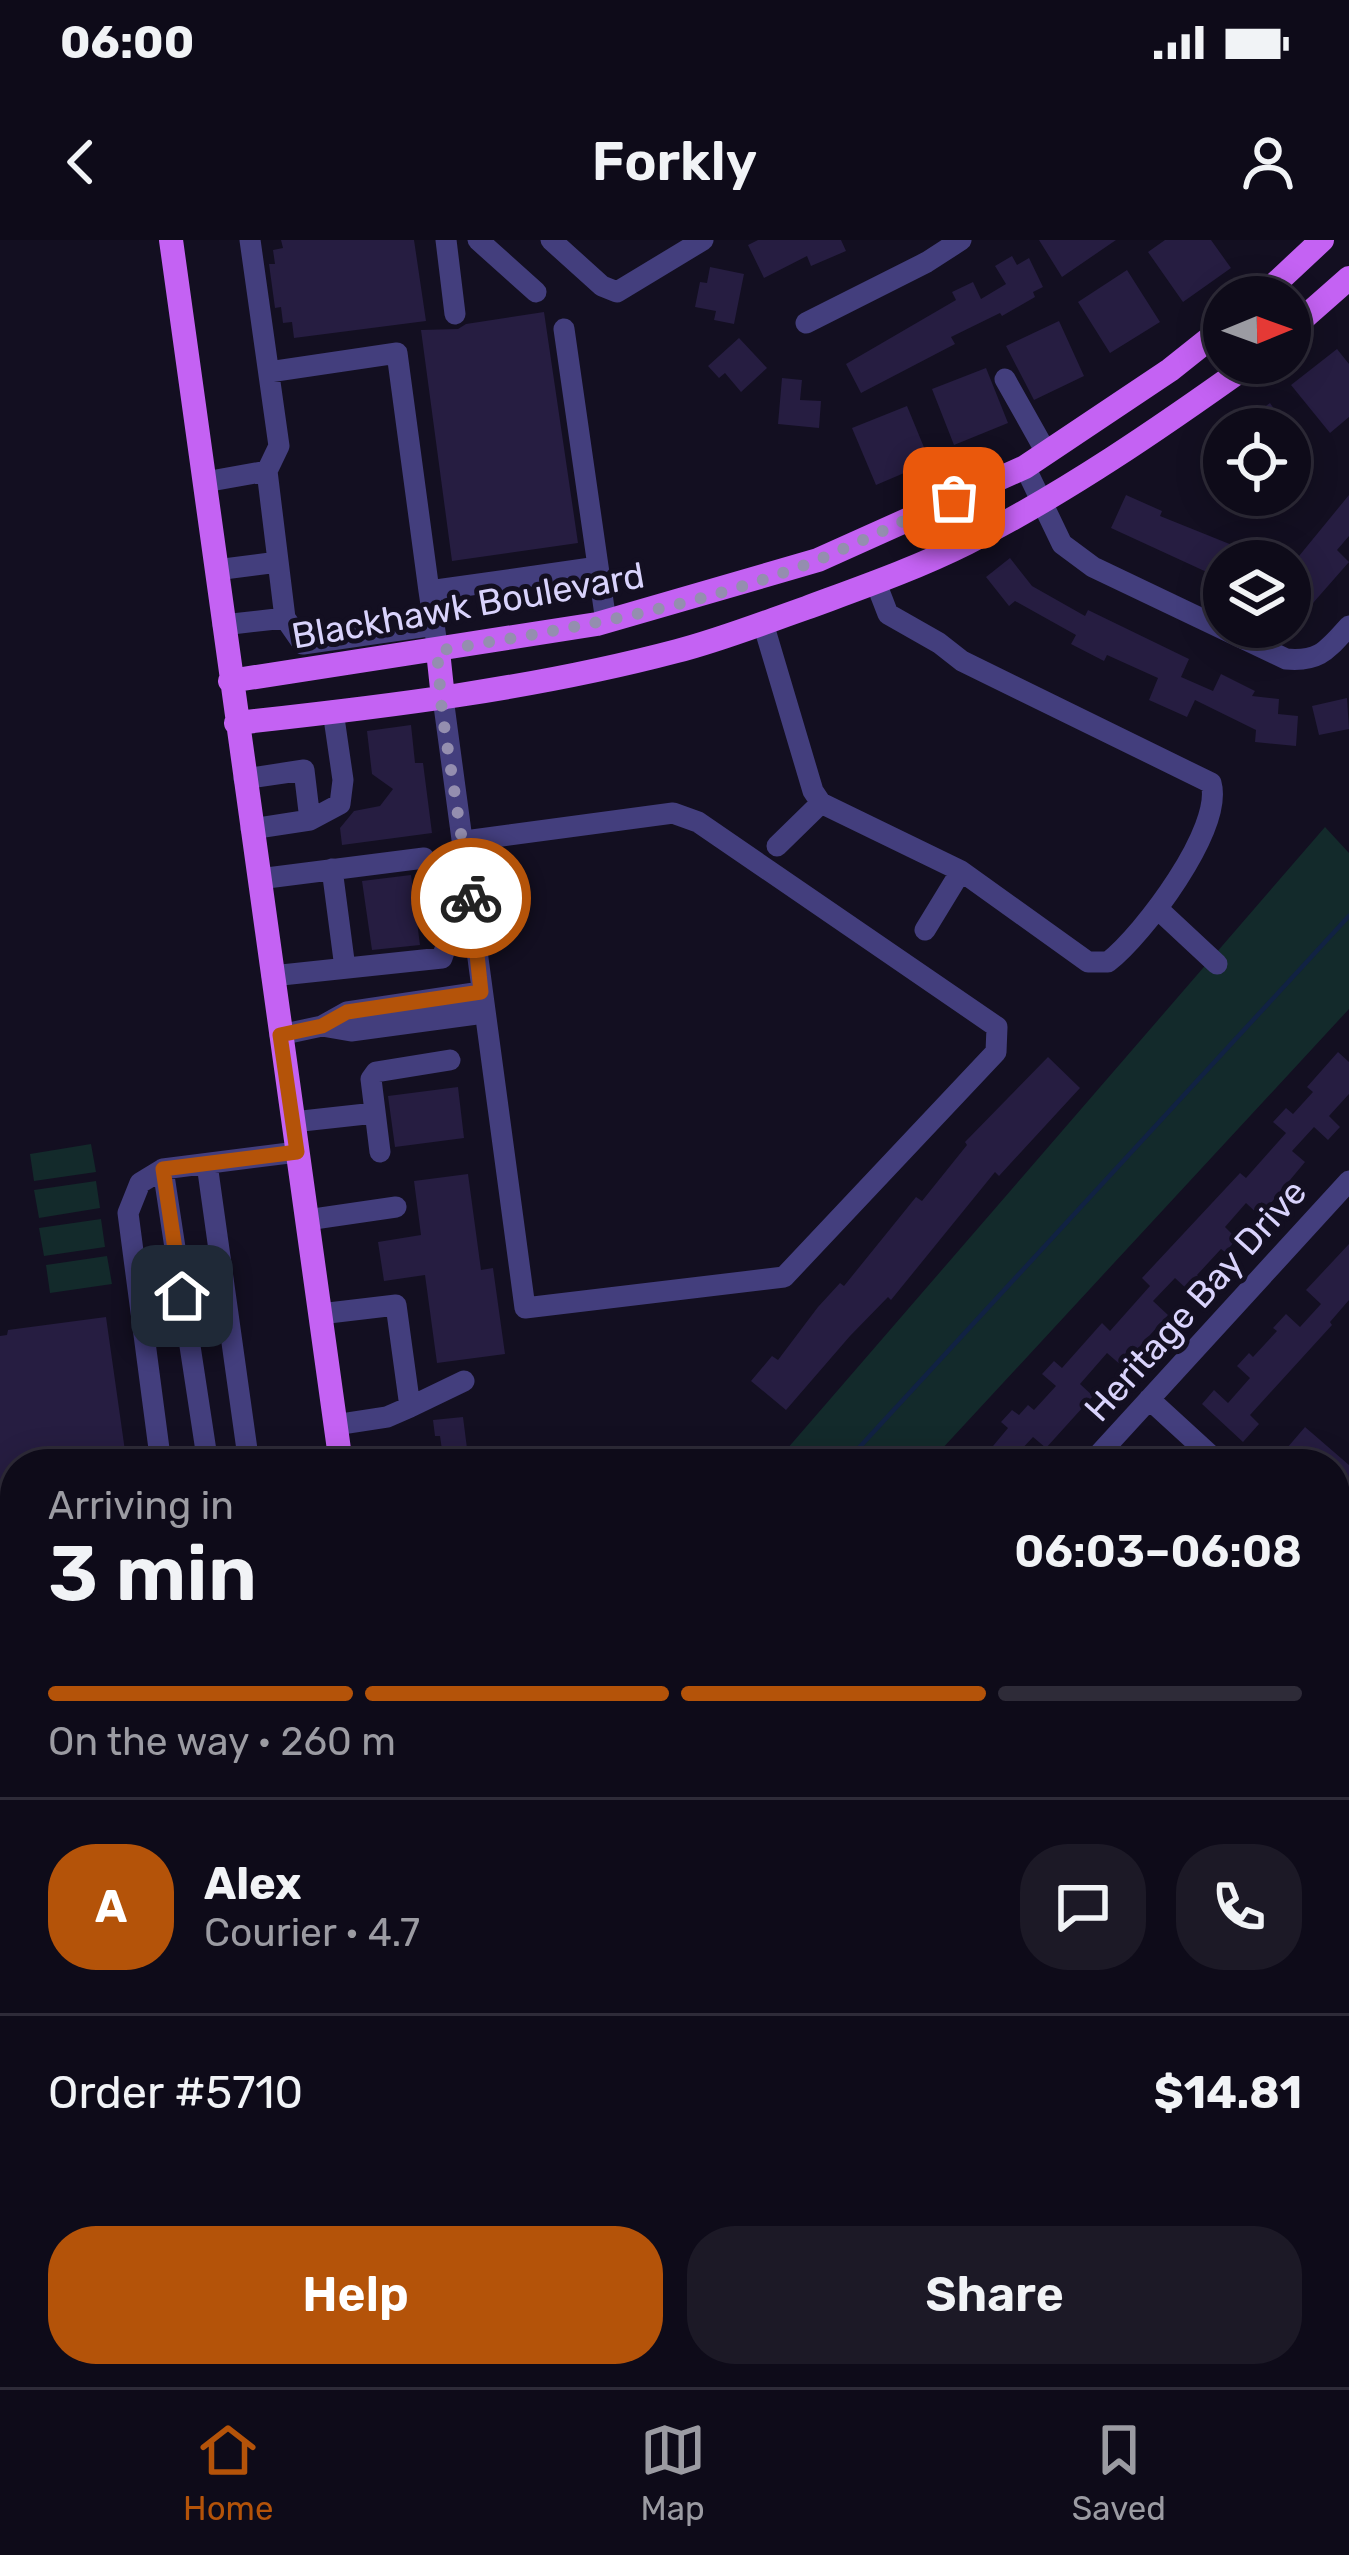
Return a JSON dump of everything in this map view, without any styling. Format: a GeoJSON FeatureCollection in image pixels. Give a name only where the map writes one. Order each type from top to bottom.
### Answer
{"type":"FeatureCollection","features":[{"type":"Feature","properties":{"kind":"main road"},"geometry":{"type":"LineString","coordinates":[[171,240],[339,1449]]}},
{"type":"Feature","properties":{"kind":"main road"},"geometry":{"type":"LineString","coordinates":[[1283,276],[1322,240]]}},
{"type":"Feature","properties":{"kind":"main road"},"geometry":{"type":"LineString","coordinates":[[1311,311],[1349,278]]}},
{"type":"Feature","properties":{"kind":"main road","name":"Blackhawk Boulevard"},"geometry":{"type":"LineString","coordinates":[[230,681],[606,622],[818,560],[1035,459],[1203,344]]}},
{"type":"Feature","properties":{"kind":"main road"},"geometry":{"type":"LineString","coordinates":[[236,723],[577,676],[682,650],[763,623],[966,544],[1149,436],[1222,384]]}},
{"type":"Feature","properties":{"kind":"main road"},"geometry":{"type":"LineString","coordinates":[[749,583],[763,623]]}},
{"type":"Feature","properties":{"kind":"main road"},"geometry":{"type":"LineString","coordinates":[[437,651],[443,698]]}},
{"type":"Feature","properties":{"kind":"street"},"geometry":{"type":"LineString","coordinates":[[250,240],[279,446],[267,471],[285,618],[303,644],[434,625]]}},
{"type":"Feature","properties":{"kind":"street"},"geometry":{"type":"LineString","coordinates":[[446,240],[455,314]]}},
{"type":"Feature","properties":{"kind":"street"},"geometry":{"type":"LineString","coordinates":[[478,240],[536,292]]}},
{"type":"Feature","properties":{"kind":"street"},"geometry":{"type":"LineString","coordinates":[[551,240],[602,286],[617,292],[703,240]]}},
{"type":"Feature","properties":{"kind":"street"},"geometry":{"type":"LineString","coordinates":[[806,323],[961,240]]}},
{"type":"Feature","properties":{"kind":"street"},"geometry":{"type":"LineString","coordinates":[[564,329],[606,622]]}},
{"type":"Feature","properties":{"kind":"street"},"geometry":{"type":"LineString","coordinates":[[268,372],[397,352],[437,651]]}},
{"type":"Feature","properties":{"kind":"street"},"geometry":{"type":"LineString","coordinates":[[1005,379],[1035,459],[1039,502],[1062,544],[1093,567],[1269,653],[1309,661],[1327,651],[1349,626]]}},
{"type":"Feature","properties":{"kind":"street"},"geometry":{"type":"LineString","coordinates":[[205,482],[267,471]]}},
{"type":"Feature","properties":{"kind":"street"},"geometry":{"type":"LineString","coordinates":[[216,570],[278,562]]}},
{"type":"Feature","properties":{"kind":"street"},"geometry":{"type":"LineString","coordinates":[[429,591],[598,567]]}},
{"type":"Feature","properties":{"kind":"street"},"geometry":{"type":"LineString","coordinates":[[763,623],[813,791],[821,803],[961,871],[1088,962],[1108,962],[1160,910],[1210,811],[1211,783],[962,661],[888,614],[875,583]]}},
{"type":"Feature","properties":{"kind":"street"},"geometry":{"type":"LineString","coordinates":[[224,625],[285,618]]}},
{"type":"Feature","properties":{"kind":"street"},"geometry":{"type":"LineString","coordinates":[[443,698],[525,1308],[784,1277],[996,1052],[998,1027],[698,822],[673,813],[465,841]]}},
{"type":"Feature","properties":{"kind":"street"},"geometry":{"type":"LineString","coordinates":[[251,829],[310,820],[340,804],[344,792],[333,712]]}},
{"type":"Feature","properties":{"kind":"street"},"geometry":{"type":"LineString","coordinates":[[244,779],[304,770],[310,820]]}},
{"type":"Feature","properties":{"kind":"street"},"geometry":{"type":"LineString","coordinates":[[777,846],[821,803]]}},
{"type":"Feature","properties":{"kind":"street"},"geometry":{"type":"LineString","coordinates":[[259,879],[420,857],[432,862],[446,946],[442,958],[272,976]]}},
{"type":"Feature","properties":{"kind":"street"},"geometry":{"type":"LineString","coordinates":[[332,869],[345,968]]}},
{"type":"Feature","properties":{"kind":"street"},"geometry":{"type":"LineString","coordinates":[[925,930],[961,871]]}},
{"type":"Feature","properties":{"kind":"street"},"geometry":{"type":"LineString","coordinates":[[1160,910],[1217,964]]}},
{"type":"Feature","properties":{"kind":"street"},"geometry":{"type":"LineString","coordinates":[[280,1035],[322,1026],[347,1012],[482,1003]]}},
{"type":"Feature","properties":{"kind":"street"},"geometry":{"type":"LineString","coordinates":[[380,1152],[371,1079],[376,1072],[450,1060]]}},
{"type":"Feature","properties":{"kind":"street"},"geometry":{"type":"LineString","coordinates":[[293,1122],[375,1113]]}},
{"type":"Feature","properties":{"kind":"street"},"geometry":{"type":"LineString","coordinates":[[159,1449],[128,1213],[140,1183],[163,1169],[297,1152]]}},
{"type":"Feature","properties":{"kind":"street"},"geometry":{"type":"LineString","coordinates":[[207,1164],[247,1449]]}},
{"type":"Feature","properties":{"kind":"street"},"geometry":{"type":"LineString","coordinates":[[163,1169],[206,1449]]}},
{"type":"Feature","properties":{"kind":"street","name":"Heritage Bay Drive"},"geometry":{"type":"LineString","coordinates":[[1104,1449],[1349,1180]]}},
{"type":"Feature","properties":{"kind":"street"},"geometry":{"type":"LineString","coordinates":[[307,1220],[396,1207]]}},
{"type":"Feature","properties":{"kind":"street"},"geometry":{"type":"LineString","coordinates":[[320,1314],[396,1305],[410,1406]]}},
{"type":"Feature","properties":{"kind":"street"},"geometry":{"type":"LineString","coordinates":[[335,1425],[387,1417],[464,1381]]}},
{"type":"Feature","properties":{"kind":"street"},"geometry":{"type":"LineString","coordinates":[[1149,1399],[1204,1449]]}},
{"type":"Feature","properties":{"kind":"green space"},"geometry":{"type":"Polygon","coordinates":[[[1325,827],[1349,853],[1349,1009],[942,1449],[787,1449],[1325,827]]]}},
{"type":"Feature","properties":{"kind":"green space"},"geometry":{"type":"Polygon","coordinates":[[[91,1144],[96,1172],[34,1181],[30,1154],[91,1144]]]}},
{"type":"Feature","properties":{"kind":"green space"},"geometry":{"type":"Polygon","coordinates":[[[96,1181],[100,1208],[39,1218],[34,1190],[96,1181]]]}},
{"type":"Feature","properties":{"kind":"green space"},"geometry":{"type":"Polygon","coordinates":[[[101,1219],[105,1247],[44,1256],[39,1228],[101,1219]]]}},
{"type":"Feature","properties":{"kind":"green space"},"geometry":{"type":"Polygon","coordinates":[[[107,1256],[112,1284],[50,1293],[46,1265],[107,1256]]]}},
{"type":"Feature","properties":{"kind":"building"},"geometry":{"type":"Polygon","coordinates":[[[281,240],[414,240],[426,321],[294,338],[292,322],[283,323],[281,307],[275,308],[269,264],[275,264],[273,250],[283,248],[281,240]]]}},
{"type":"Feature","properties":{"kind":"building"},"geometry":{"type":"Polygon","coordinates":[[[758,240],[841,240],[846,251],[811,266],[807,256],[764,278],[748,245],[758,240]]]}},
{"type":"Feature","properties":{"kind":"building"},"geometry":{"type":"Polygon","coordinates":[[[1039,240],[1116,240],[1062,277],[1039,240]]]}},
{"type":"Feature","properties":{"kind":"building"},"geometry":{"type":"Polygon","coordinates":[[[1165,240],[1211,240],[1231,268],[1220,276],[1203,276],[1203,288],[1183,302],[1148,252],[1165,240]]]}},
{"type":"Feature","properties":{"kind":"building"},"geometry":{"type":"Polygon","coordinates":[[[1012,256],[1017,265],[1029,258],[1043,287],[1033,292],[1035,297],[951,337],[955,344],[861,393],[846,364],[956,300],[952,292],[973,282],[981,299],[1006,284],[995,266],[1012,256]]]}},
{"type":"Feature","properties":{"kind":"building"},"geometry":{"type":"Polygon","coordinates":[[[710,267],[744,274],[734,324],[714,320],[716,311],[695,307],[700,282],[707,283],[710,267]]]}},
{"type":"Feature","properties":{"kind":"building"},"geometry":{"type":"Polygon","coordinates":[[[1127,270],[1160,322],[1110,353],[1078,302],[1127,270]]]}},
{"type":"Feature","properties":{"kind":"building"},"geometry":{"type":"Polygon","coordinates":[[[544,312],[578,543],[452,561],[421,330],[458,329],[544,312]]]}},
{"type":"Feature","properties":{"kind":"building"},"geometry":{"type":"Polygon","coordinates":[[[1059,321],[1084,376],[1034,400],[1006,346],[1059,321]]]}},
{"type":"Feature","properties":{"kind":"building"},"geometry":{"type":"Polygon","coordinates":[[[739,338],[767,368],[741,392],[725,373],[719,378],[708,366],[739,338]]]}},
{"type":"Feature","properties":{"kind":"building"},"geometry":{"type":"Polygon","coordinates":[[[1337,349],[1349,364],[1349,417],[1330,433],[1291,385],[1311,384],[1311,369],[1337,349]]]}},
{"type":"Feature","properties":{"kind":"building"},"geometry":{"type":"Polygon","coordinates":[[[986,368],[1008,423],[954,445],[932,389],[986,368]]]}},
{"type":"Feature","properties":{"kind":"building"},"geometry":{"type":"Polygon","coordinates":[[[782,378],[802,380],[800,400],[821,401],[819,428],[778,424],[782,378]]]}},
{"type":"Feature","properties":{"kind":"building"},"geometry":{"type":"Polygon","coordinates":[[[907,406],[930,462],[876,485],[852,428],[907,406]]]}},
{"type":"Feature","properties":{"kind":"building"},"geometry":{"type":"Polygon","coordinates":[[[1126,495],[1162,511],[1160,516],[1220,540],[1203,540],[1203,570],[1111,528],[1126,495]]]}},
{"type":"Feature","properties":{"kind":"building"},"geometry":{"type":"Polygon","coordinates":[[[1349,495],[1349,536],[1337,550],[1349,562],[1311,605],[1311,541],[1349,495]]]}},
{"type":"Feature","properties":{"kind":"building"},"geometry":{"type":"Polygon","coordinates":[[[1010,558],[1032,586],[1085,616],[1088,610],[1189,659],[1181,677],[1213,691],[1221,674],[1255,691],[1252,696],[1279,699],[1278,714],[1298,716],[1296,746],[1255,742],[1256,730],[1195,700],[1187,717],[1149,700],[1158,678],[1107,655],[1104,661],[1071,644],[1076,635],[1015,601],[1009,606],[986,577],[1010,558]]]}},
{"type":"Feature","properties":{"kind":"building"},"geometry":{"type":"Polygon","coordinates":[[[1347,698],[1349,729],[1319,735],[1312,706],[1347,698]]]}},
{"type":"Feature","properties":{"kind":"building"},"geometry":{"type":"Polygon","coordinates":[[[411,725],[415,763],[423,763],[432,833],[342,845],[340,828],[354,811],[380,806],[393,789],[372,774],[367,731],[411,725]]]}},
{"type":"Feature","properties":{"kind":"building"},"geometry":{"type":"Polygon","coordinates":[[[411,875],[420,945],[372,950],[362,881],[411,875]]]}},
{"type":"Feature","properties":{"kind":"building"},"geometry":{"type":"Polygon","coordinates":[[[1338,1052],[1349,1062],[1349,1094],[1329,1116],[1340,1127],[1328,1140],[1314,1127],[1292,1151],[1305,1162],[1260,1216],[1246,1203],[1225,1227],[1237,1239],[1197,1275],[1202,1279],[1190,1292],[1175,1278],[1153,1301],[1168,1315],[1122,1366],[1107,1353],[1080,1384],[1093,1396],[1046,1448],[1033,1437],[1022,1449],[990,1449],[1008,1428],[1001,1422],[1012,1410],[1019,1415],[1028,1405],[1034,1410],[1056,1386],[1042,1374],[1054,1361],[1062,1368],[1102,1323],[1110,1331],[1150,1286],[1142,1278],[1240,1173],[1246,1178],[1286,1133],[1273,1122],[1286,1108],[1293,1114],[1313,1092],[1307,1087],[1338,1052]]]}},
{"type":"Feature","properties":{"kind":"building"},"geometry":{"type":"Polygon","coordinates":[[[1048,1057],[1080,1088],[999,1176],[995,1172],[891,1300],[888,1297],[850,1336],[786,1410],[751,1381],[772,1356],[778,1360],[818,1307],[840,1283],[844,1286],[916,1197],[922,1201],[965,1142],[1048,1057]]]}},
{"type":"Feature","properties":{"kind":"building"},"geometry":{"type":"Polygon","coordinates":[[[458,1087],[464,1138],[395,1147],[388,1096],[458,1087]]]}},
{"type":"Feature","properties":{"kind":"building"},"geometry":{"type":"Polygon","coordinates":[[[468,1174],[481,1270],[493,1268],[505,1354],[437,1363],[425,1275],[384,1281],[378,1242],[421,1235],[414,1181],[468,1174]]]}},
{"type":"Feature","properties":{"kind":"building"},"geometry":{"type":"Polygon","coordinates":[[[1349,1244],[1349,1300],[1250,1415],[1259,1424],[1243,1442],[1202,1404],[1214,1390],[1228,1403],[1250,1378],[1237,1366],[1249,1353],[1253,1357],[1286,1314],[1300,1327],[1321,1304],[1306,1290],[1349,1244]]]}},
{"type":"Feature","properties":{"kind":"building"},"geometry":{"type":"Polygon","coordinates":[[[106,1317],[125,1449],[0,1449],[0,1336],[8,1330],[106,1317]]]}},
{"type":"Feature","properties":{"kind":"building"},"geometry":{"type":"Polygon","coordinates":[[[463,1417],[467,1449],[442,1449],[433,1420],[463,1417]]]}},
{"type":"Feature","properties":{"kind":"building"},"geometry":{"type":"Polygon","coordinates":[[[1305,1427],[1330,1449],[1286,1449],[1305,1427]]]}},
{"type":"Feature","properties":{"kind":"waterway"},"geometry":{"type":"LineString","coordinates":[[858,1449],[1349,916]]}},
{"type":"Feature","properties":{"kind":"way so far"},"geometry":{"type":"LineString","coordinates":[[471,898],[437,651],[597,624],[749,583],[818,560],[954,498]]}},
{"type":"Feature","properties":{"kind":"route"},"geometry":{"type":"LineString","coordinates":[[182,1296],[163,1169],[297,1152],[280,1035],[322,1026],[347,1012],[481,992],[471,898]]}}]}
